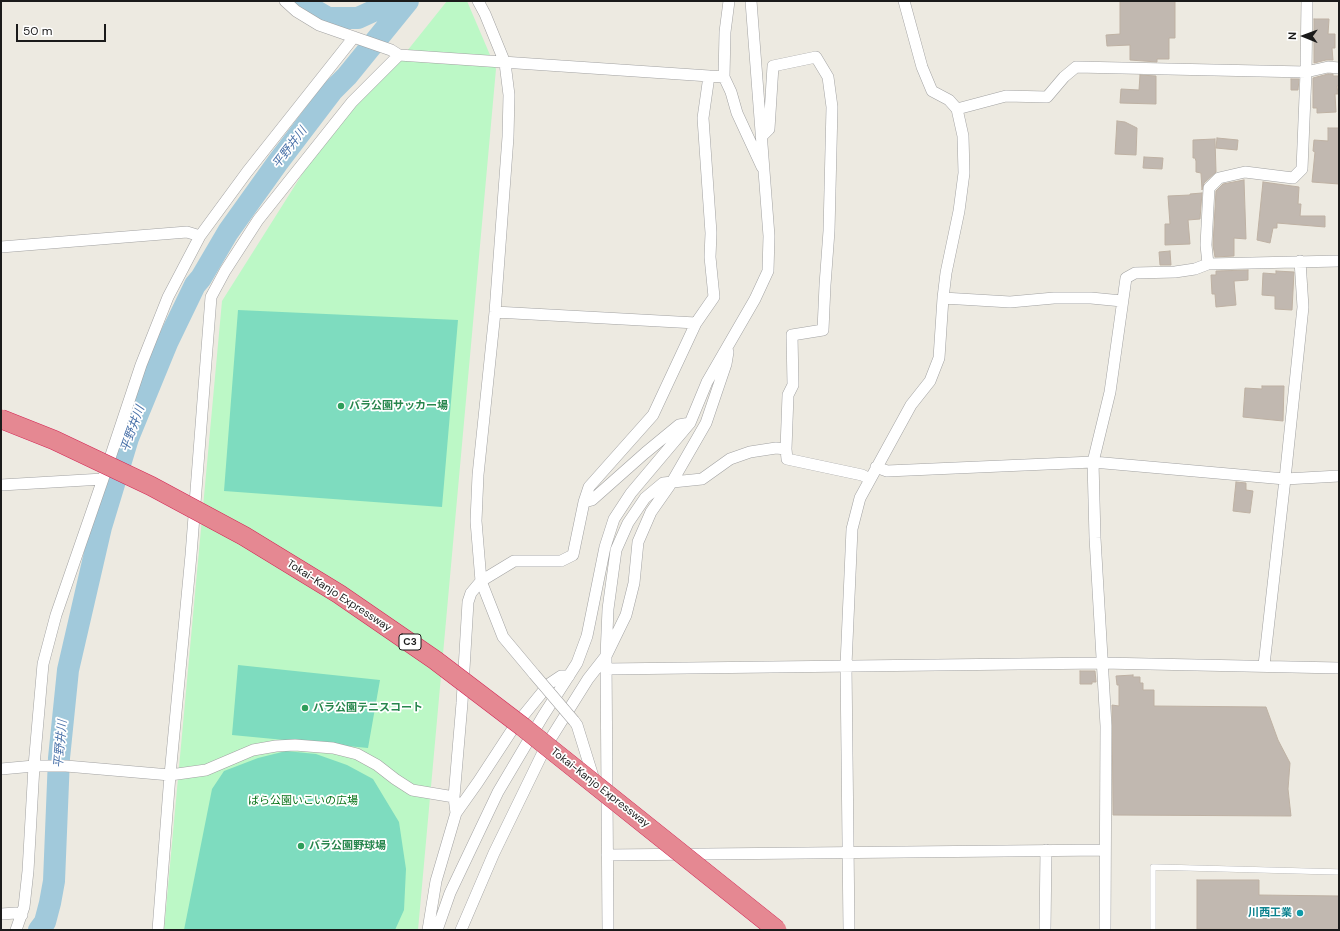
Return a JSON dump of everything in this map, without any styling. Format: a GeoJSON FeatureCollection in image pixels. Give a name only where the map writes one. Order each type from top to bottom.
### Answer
{"type":"FeatureCollection","features":[{"type":"Feature","properties":{"kind":"highway","name":"Tokai-Kanjo Expressway"},"geometry":{"type":"LineString","coordinates":[[1,419],[54,440],[151,486],[244,536],[339,594],[435,660],[523,727],[777,930]]}},
{"type":"Feature","properties":{"kind":"street"},"geometry":{"type":"LineString","coordinates":[[285,1],[296,11],[319,25],[395,53],[505,63],[724,77]]}},
{"type":"Feature","properties":{"kind":"street"},"geometry":{"type":"LineString","coordinates":[[478,1],[486,14],[505,63],[509,95],[508,137],[495,312],[478,475],[476,521],[481,581],[503,637],[577,725],[607,821]]}},
{"type":"Feature","properties":{"kind":"street"},"geometry":{"type":"LineString","coordinates":[[729,1],[725,32],[724,77],[737,113],[765,173]]}},
{"type":"Feature","properties":{"kind":"street"},"geometry":{"type":"LineString","coordinates":[[437,930],[450,893],[498,792],[577,663],[587,636],[605,547],[614,519],[631,493],[690,423],[707,382],[755,299],[768,271],[769,236],[751,1]]}},
{"type":"Feature","properties":{"kind":"street"},"geometry":{"type":"LineString","coordinates":[[849,930],[846,665],[852,529],[860,498],[911,405],[930,381],[939,358],[946,273],[959,211],[964,173],[963,136],[957,109],[949,100],[932,91],[922,67],[904,1]]}},
{"type":"Feature","properties":{"kind":"street"},"geometry":{"type":"LineString","coordinates":[[1208,264],[1206,246],[1209,188],[1219,178],[1245,172],[1293,178],[1302,169],[1307,1]]}},
{"type":"Feature","properties":{"kind":"street"},"geometry":{"type":"LineString","coordinates":[[16,930],[24,908],[28,871],[38,766],[44,664],[56,615],[141,365],[168,297],[200,236],[247,172],[356,38]]}},
{"type":"Feature","properties":{"kind":"street"},"geometry":{"type":"LineString","coordinates":[[158,930],[211,297],[225,271],[258,220],[352,102],[395,53]]}},
{"type":"Feature","properties":{"kind":"street"},"geometry":{"type":"LineString","coordinates":[[762,136],[769,129],[773,66],[816,57],[828,77],[832,107],[829,231],[823,330],[792,335],[793,385],[788,395],[787,459],[862,475],[870,479]]}},
{"type":"Feature","properties":{"kind":"street"},"geometry":{"type":"LineString","coordinates":[[957,109],[1006,96],[1047,96],[1064,77],[1076,67],[1306,72],[1328,67],[1339,68]]}},
{"type":"Feature","properties":{"kind":"street"},"geometry":{"type":"LineString","coordinates":[[456,813],[454,797],[462,703],[468,602],[471,593],[481,581],[514,561],[561,561],[573,556],[584,502],[589,487],[653,415],[696,322],[714,297],[710,257],[711,233],[703,118],[709,76]]}},
{"type":"Feature","properties":{"kind":"street"},"geometry":{"type":"LineString","coordinates":[[1,247],[187,232],[200,236]]}},
{"type":"Feature","properties":{"kind":"street"},"geometry":{"type":"LineString","coordinates":[[1264,666],[1303,308],[1300,261]]}},
{"type":"Feature","properties":{"kind":"street"},"geometry":{"type":"LineString","coordinates":[[1105,930],[1106,726],[1095,538],[1093,462],[1110,392],[1126,278],[1135,273],[1195,270],[1208,264],[1339,261]]}},
{"type":"Feature","properties":{"kind":"street"},"geometry":{"type":"LineString","coordinates":[[943,298],[1010,302],[1054,298],[1091,298],[1122,301]]}},
{"type":"Feature","properties":{"kind":"street"},"geometry":{"type":"LineString","coordinates":[[495,312],[696,322]]}},
{"type":"Feature","properties":{"kind":"street"},"geometry":{"type":"LineString","coordinates":[[461,930],[494,853],[546,746],[588,679],[606,656],[626,615],[634,582],[638,542],[651,512],[672,482],[706,423],[726,364],[728,347]]}},
{"type":"Feature","properties":{"kind":"street"},"geometry":{"type":"LineString","coordinates":[[584,502],[592,500],[644,453],[679,425],[690,423]]}},
{"type":"Feature","properties":{"kind":"street"},"geometry":{"type":"LineString","coordinates":[[608,930],[606,656],[608,609],[616,550],[628,523],[645,498],[663,483],[702,479],[730,460],[750,452],[776,448],[786,449]]}},
{"type":"Feature","properties":{"kind":"street"},"geometry":{"type":"LineString","coordinates":[[876,467],[887,471],[1093,462],[1285,479],[1339,476]]}},
{"type":"Feature","properties":{"kind":"street"},"geometry":{"type":"LineString","coordinates":[[1,485],[103,479]]}},
{"type":"Feature","properties":{"kind":"street"},"geometry":{"type":"LineString","coordinates":[[605,547],[616,550]]}},
{"type":"Feature","properties":{"kind":"street"},"geometry":{"type":"LineString","coordinates":[[606,670],[846,665],[1102,663],[1339,668]]}},
{"type":"Feature","properties":{"kind":"street"},"geometry":{"type":"LineString","coordinates":[[428,930],[436,881],[456,813],[514,727],[549,684],[561,676],[569,676]]}},
{"type":"Feature","properties":{"kind":"street"},"geometry":{"type":"LineString","coordinates":[[1,769],[38,766],[66,766],[170,775],[206,770],[253,750],[295,745],[333,748],[357,754],[377,765],[412,790],[454,797]]}},
{"type":"Feature","properties":{"kind":"street"},"geometry":{"type":"LineString","coordinates":[[1045,930],[1046,850]]}},
{"type":"Feature","properties":{"kind":"street"},"geometry":{"type":"LineString","coordinates":[[607,855],[1105,850]]}},
{"type":"Feature","properties":{"kind":"street"},"geometry":{"type":"LineString","coordinates":[[1,914],[16,913],[22,915]]}},
{"type":"Feature","properties":{"kind":"lane"},"geometry":{"type":"LineString","coordinates":[[1153,930],[1153,867],[1339,872]]}},
{"type":"Feature","properties":{"kind":"green space","name":"ばら公園いこいの広場"},"geometry":{"type":"Polygon","coordinates":[[[447,1],[467,1],[496,69],[418,930],[164,930],[222,301],[330,130],[403,56],[447,1]]]}},
{"type":"Feature","properties":{"kind":"green space","name":"バラ公園サッカー場"},"geometry":{"type":"Polygon","coordinates":[[[238,310],[458,320],[442,507],[224,491],[238,310]]]}},
{"type":"Feature","properties":{"kind":"green space","name":"バラ公園テニスコート"},"geometry":{"type":"Polygon","coordinates":[[[238,665],[380,680],[368,748],[232,735],[238,665]]]}},
{"type":"Feature","properties":{"kind":"green space","name":"バラ公園野球場"},"geometry":{"type":"Polygon","coordinates":[[[286,751],[316,754],[347,765],[373,779],[399,822],[406,869],[404,910],[395,930],[184,930],[212,789],[224,771],[258,758],[286,751]]]}},
{"type":"Feature","properties":{"kind":"building"},"geometry":{"type":"Polygon","coordinates":[[[1120,1],[1175,1],[1175,38],[1169,38],[1169,59],[1157,59],[1157,62],[1130,60],[1130,45],[1107,46],[1106,35],[1120,34],[1120,1]]]}},
{"type":"Feature","properties":{"kind":"building"},"geometry":{"type":"Polygon","coordinates":[[[1314,19],[1329,19],[1328,34],[1335,34],[1335,48],[1332,48],[1333,60],[1314,63],[1314,19]]]}},
{"type":"Feature","properties":{"kind":"building"},"geometry":{"type":"Polygon","coordinates":[[[1328,74],[1339,76],[1339,86],[1337,86],[1338,94],[1335,94],[1336,112],[1317,113],[1317,108],[1313,108],[1313,78],[1328,74]]]}},
{"type":"Feature","properties":{"kind":"building"},"geometry":{"type":"Polygon","coordinates":[[[1140,75],[1156,76],[1156,104],[1120,103],[1121,89],[1139,90],[1140,75]]]}},
{"type":"Feature","properties":{"kind":"building"},"geometry":{"type":"Polygon","coordinates":[[[1291,79],[1299,79],[1298,90],[1291,90],[1291,79]]]}},
{"type":"Feature","properties":{"kind":"building"},"geometry":{"type":"Polygon","coordinates":[[[1117,121],[1125,122],[1137,128],[1136,155],[1115,154],[1117,121]]]}},
{"type":"Feature","properties":{"kind":"building"},"geometry":{"type":"Polygon","coordinates":[[[1328,128],[1339,128],[1339,184],[1312,182],[1315,152],[1313,151],[1314,140],[1328,141],[1328,128]]]}},
{"type":"Feature","properties":{"kind":"building"},"geometry":{"type":"Polygon","coordinates":[[[1217,138],[1238,140],[1237,150],[1216,148],[1217,138]]]}},
{"type":"Feature","properties":{"kind":"building"},"geometry":{"type":"Polygon","coordinates":[[[1215,139],[1216,172],[1204,183],[1202,190],[1201,173],[1196,172],[1196,161],[1195,158],[1193,158],[1193,140],[1215,139]]]}},
{"type":"Feature","properties":{"kind":"building"},"geometry":{"type":"Polygon","coordinates":[[[1144,157],[1163,158],[1162,169],[1143,168],[1144,157]]]}},
{"type":"Feature","properties":{"kind":"building"},"geometry":{"type":"Polygon","coordinates":[[[1244,180],[1246,239],[1234,238],[1234,256],[1215,257],[1213,245],[1216,191],[1223,184],[1244,180]]]}},
{"type":"Feature","properties":{"kind":"building"},"geometry":{"type":"Polygon","coordinates":[[[1263,182],[1299,187],[1298,204],[1301,204],[1300,216],[1325,216],[1325,227],[1277,223],[1277,228],[1273,228],[1270,243],[1257,240],[1263,182]]]}},
{"type":"Feature","properties":{"kind":"building"},"geometry":{"type":"Polygon","coordinates":[[[1202,193],[1200,219],[1188,220],[1190,244],[1165,245],[1165,224],[1170,224],[1168,196],[1202,193]]]}},
{"type":"Feature","properties":{"kind":"building"},"geometry":{"type":"Polygon","coordinates":[[[1170,251],[1171,265],[1160,265],[1159,252],[1170,251]]]}},
{"type":"Feature","properties":{"kind":"building"},"geometry":{"type":"Polygon","coordinates":[[[1248,270],[1248,280],[1234,281],[1236,305],[1216,307],[1215,294],[1212,294],[1211,275],[1216,275],[1216,271],[1248,270]]]}},
{"type":"Feature","properties":{"kind":"building"},"geometry":{"type":"Polygon","coordinates":[[[1276,271],[1294,272],[1292,310],[1275,309],[1275,296],[1262,295],[1263,273],[1276,274],[1276,271]]]}},
{"type":"Feature","properties":{"kind":"building"},"geometry":{"type":"Polygon","coordinates":[[[1262,386],[1284,386],[1283,421],[1243,417],[1245,388],[1262,389],[1262,386]]]}},
{"type":"Feature","properties":{"kind":"building"},"geometry":{"type":"Polygon","coordinates":[[[1236,482],[1246,483],[1246,490],[1253,491],[1250,513],[1233,511],[1236,482]]]}},
{"type":"Feature","properties":{"kind":"building"},"geometry":{"type":"Polygon","coordinates":[[[1080,671],[1095,671],[1096,682],[1092,682],[1092,684],[1080,684],[1080,671]]]}},
{"type":"Feature","properties":{"kind":"building"},"geometry":{"type":"Polygon","coordinates":[[[1133,675],[1133,677],[1140,677],[1140,683],[1143,683],[1143,690],[1154,690],[1154,706],[1266,707],[1278,740],[1290,763],[1288,789],[1291,816],[1113,815],[1112,705],[1119,706],[1119,685],[1117,685],[1116,676],[1133,675]]]}},
{"type":"Feature","properties":{"kind":"building"},"geometry":{"type":"Polygon","coordinates":[[[1197,880],[1259,880],[1259,895],[1339,896],[1339,930],[1197,929],[1197,880]]]}},
{"type":"Feature","properties":{"kind":"waterway"},"geometry":{"type":"LineString","coordinates":[[302,1],[304,4],[328,18],[358,18],[395,1]]}},
{"type":"Feature","properties":{"kind":"waterway","name":"平野井川"},"geometry":{"type":"LineString","coordinates":[[39,930],[45,922],[54,881],[59,758],[68,670],[101,527],[128,438],[167,343],[195,285],[201,278],[228,232],[278,162],[332,91],[347,76],[408,1]]}},
{"type":"Feature","properties":{"kind":"place","name":"バラ公園サッカー場"},"geometry":{"type":"Point","coordinates":[341,406]}},
{"type":"Feature","properties":{"kind":"place","name":"バラ公園テニスコート"},"geometry":{"type":"Point","coordinates":[305,708]}},
{"type":"Feature","properties":{"kind":"place","name":"バラ公園野球場"},"geometry":{"type":"Point","coordinates":[301,846]}},
{"type":"Feature","properties":{"kind":"place","name":"川西工業"},"geometry":{"type":"Point","coordinates":[1300,913]}}]}
